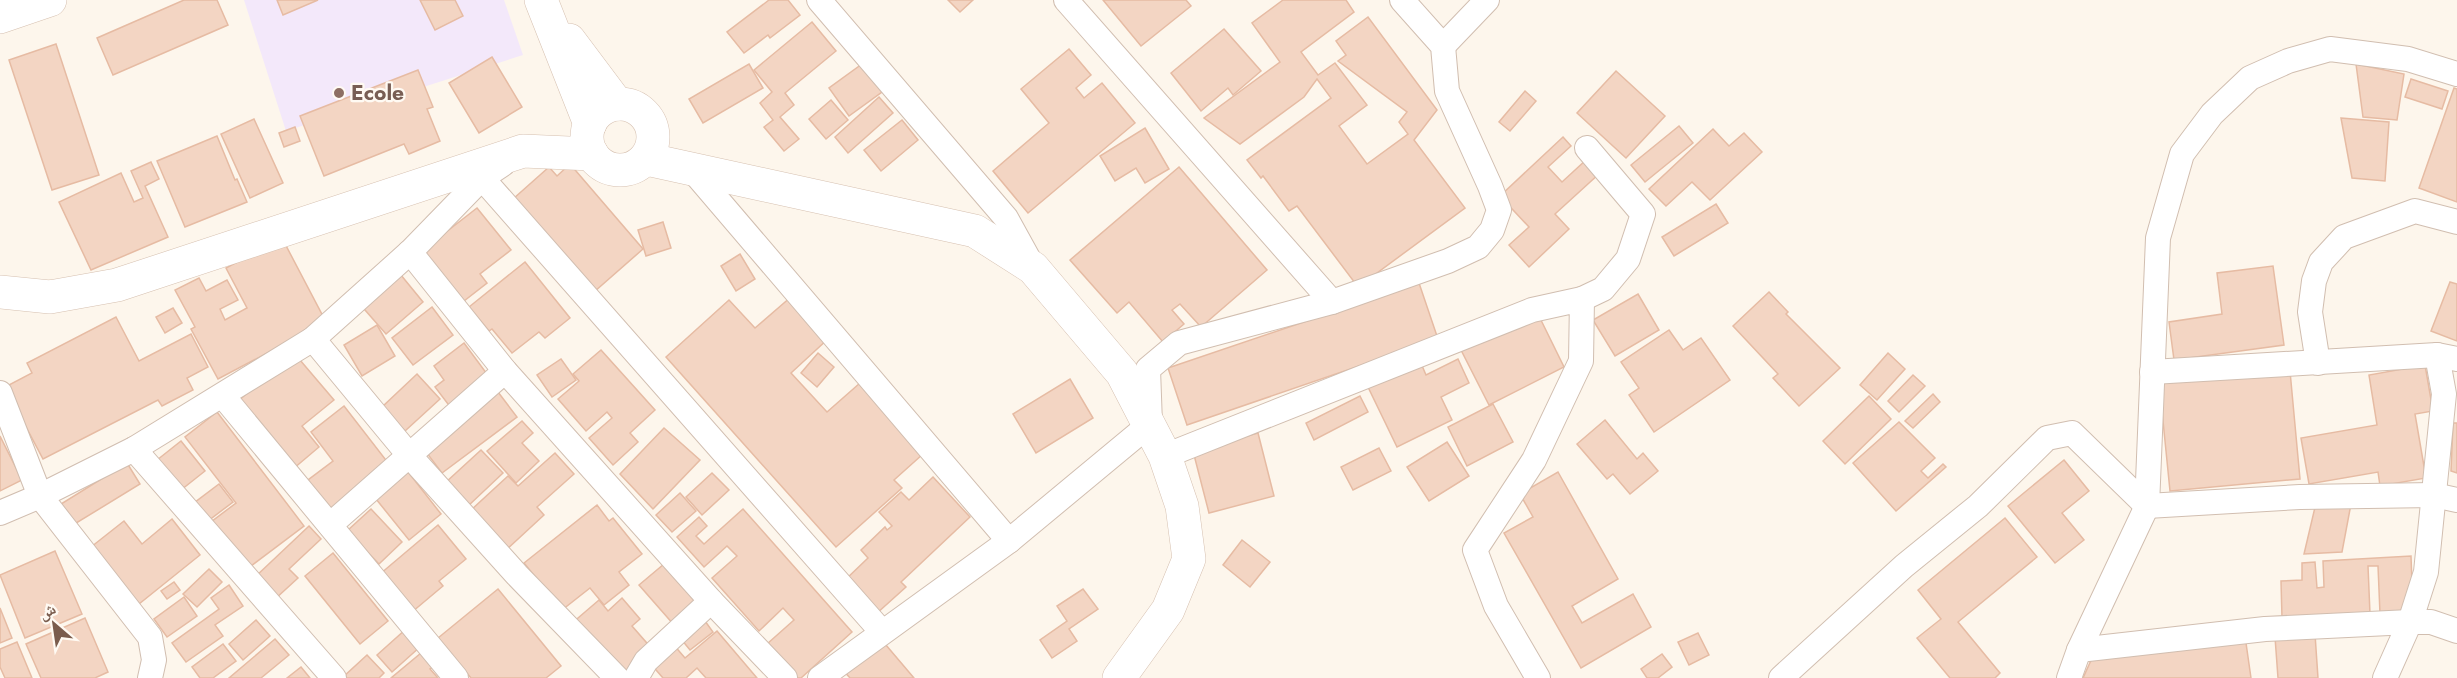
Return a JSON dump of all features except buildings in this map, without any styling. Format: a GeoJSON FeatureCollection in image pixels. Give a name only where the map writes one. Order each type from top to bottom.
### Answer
{"type":"FeatureCollection","features":[{"type":"Feature","properties":{"kind":"main road"},"geometry":{"type":"LineString","coordinates":[[0,17],[50,0]]}},
{"type":"Feature","properties":{"kind":"main road"},"geometry":{"type":"LineString","coordinates":[[542,2],[617,104]]}},
{"type":"Feature","properties":{"kind":"main road"},"geometry":{"type":"LineString","coordinates":[[542,2],[599,163],[610,169],[621,170],[637,166],[646,159],[652,149],[654,138],[647,117],[639,109],[617,104],[605,107],[596,115],[591,139]]}},
{"type":"Feature","properties":{"kind":"main road"},"geometry":{"type":"LineString","coordinates":[[0,292],[50,297],[117,285],[523,151],[591,139]]}},
{"type":"Feature","properties":{"kind":"main road"},"geometry":{"type":"LineString","coordinates":[[646,159],[975,231],[1036,272],[1122,373],[1165,456],[1182,506],[1189,559],[1167,609],[1119,678]]}},
{"type":"Feature","properties":{"kind":"street"},"geometry":{"type":"LineString","coordinates":[[819,0],[1006,218],[1036,272]]}},
{"type":"Feature","properties":{"kind":"street"},"geometry":{"type":"LineString","coordinates":[[1066,0],[1332,303]]}},
{"type":"Feature","properties":{"kind":"street"},"geometry":{"type":"LineString","coordinates":[[820,678],[1009,541],[1150,424],[1148,369],[1179,343],[1332,303],[1449,261],[1478,247],[1492,230],[1499,210],[1447,91],[1443,46],[1402,0]]}},
{"type":"Feature","properties":{"kind":"street"},"geometry":{"type":"LineString","coordinates":[[1443,46],[1487,0]]}},
{"type":"Feature","properties":{"kind":"street"},"geometry":{"type":"LineString","coordinates":[[2068,678],[2147,506],[2158,238],[2182,154],[2212,114],[2250,78],[2288,62],[2330,49],[2408,59],[2457,75]]}},
{"type":"Feature","properties":{"kind":"street"},"geometry":{"type":"LineString","coordinates":[[1165,456],[1532,310],[1582,299],[1603,289],[1628,260],[1643,214],[1587,148]]}},
{"type":"Feature","properties":{"kind":"street"},"geometry":{"type":"LineString","coordinates":[[0,513],[40,496],[134,449],[313,339],[410,252],[482,178],[523,151]]}},
{"type":"Feature","properties":{"kind":"street"},"geometry":{"type":"LineString","coordinates":[[693,171],[1009,541]]}},
{"type":"Feature","properties":{"kind":"street"},"geometry":{"type":"LineString","coordinates":[[482,178],[882,632]]}},
{"type":"Feature","properties":{"kind":"street"},"geometry":{"type":"LineString","coordinates":[[2318,363],[2310,312],[2314,281],[2321,262],[2344,237],[2415,211],[2457,222]]}},
{"type":"Feature","properties":{"kind":"street"},"geometry":{"type":"LineString","coordinates":[[410,252],[505,371],[711,601],[785,678]]}},
{"type":"Feature","properties":{"kind":"street"},"geometry":{"type":"LineString","coordinates":[[1538,678],[1497,606],[1475,550],[1534,460],[1581,361],[1582,299]]}},
{"type":"Feature","properties":{"kind":"street"},"geometry":{"type":"LineString","coordinates":[[313,339],[409,455],[517,575],[617,678]]}},
{"type":"Feature","properties":{"kind":"street"},"geometry":{"type":"LineString","coordinates":[[2152,372],[2447,357],[2444,393],[2446,497],[2410,622],[2385,678]]}},
{"type":"Feature","properties":{"kind":"street"},"geometry":{"type":"LineString","coordinates":[[330,525],[505,371]]}},
{"type":"Feature","properties":{"kind":"street"},"geometry":{"type":"LineString","coordinates":[[0,393],[40,496],[150,637],[154,660],[150,678]]}},
{"type":"Feature","properties":{"kind":"street"},"geometry":{"type":"LineString","coordinates":[[223,396],[456,678]]}},
{"type":"Feature","properties":{"kind":"street"},"geometry":{"type":"LineString","coordinates":[[1781,678],[1904,566],[1978,506],[2047,438],[2072,433],[2147,506],[2300,497],[2446,497]]}},
{"type":"Feature","properties":{"kind":"street"},"geometry":{"type":"LineString","coordinates":[[134,449],[334,678]]}},
{"type":"Feature","properties":{"kind":"street"},"geometry":{"type":"LineString","coordinates":[[636,678],[646,661],[711,601]]}},
{"type":"Feature","properties":{"kind":"street"},"geometry":{"type":"LineString","coordinates":[[2079,650],[2265,629],[2431,622],[2457,631]]}},
{"type":"Feature","properties":{"kind":"shaded area","name":"Ecole"},"geometry":{"type":"Polygon","coordinates":[[[244,0],[504,0],[523,55],[286,131],[244,0]]]}},
{"type":"Feature","properties":{"kind":"place","name":"Ecole"},"geometry":{"type":"Point","coordinates":[339,93]}}]}
